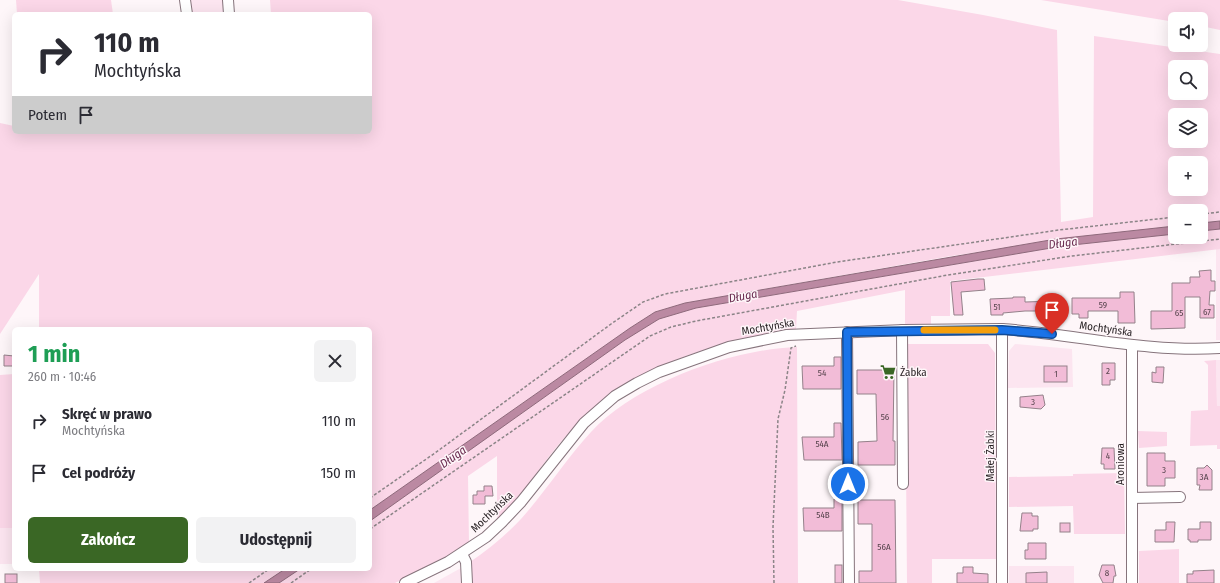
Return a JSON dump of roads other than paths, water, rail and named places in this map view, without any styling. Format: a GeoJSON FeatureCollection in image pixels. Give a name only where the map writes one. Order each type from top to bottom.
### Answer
{"type":"FeatureCollection","features":[{"type":"Feature","properties":{"kind":"street"},"geometry":{"type":"LineString","coordinates":[[185,0],[187,12]]}},
{"type":"Feature","properties":{"kind":"street"},"geometry":{"type":"LineString","coordinates":[[228,0],[229,12]]}},
{"type":"Feature","properties":{"kind":"street"},"geometry":{"type":"LineString","coordinates":[[902,330],[903,484]]}},
{"type":"Feature","properties":{"kind":"street","name":"Mochtyńska"},"geometry":{"type":"LineString","coordinates":[[405,583],[462,554],[486,537],[502,522],[584,423],[615,396],[659,372],[706,354],[749,342],[787,335],[902,330],[1026,331],[1168,349],[1220,348]]}},
{"type":"Feature","properties":{"kind":"street","name":"Małej Żabki"},"geometry":{"type":"LineString","coordinates":[[1002,330],[1002,583]]}},
{"type":"Feature","properties":{"kind":"street"},"geometry":{"type":"LineString","coordinates":[[847,332],[848,583]]}},
{"type":"Feature","properties":{"kind":"street","name":"Aroniowa"},"geometry":{"type":"LineString","coordinates":[[1132,345],[1132,583]]}},
{"type":"Feature","properties":{"kind":"street"},"geometry":{"type":"LineString","coordinates":[[1132,498],[1180,497]]}},
{"type":"Feature","properties":{"kind":"street"},"geometry":{"type":"LineString","coordinates":[[462,554],[466,562],[467,583]]}},
{"type":"Feature","properties":{"kind":"water"},"geometry":{"type":"Polygon","coordinates":[[[1220,221],[1220,229],[1208,230],[1208,222],[1220,221]]]}},
{"type":"Feature","properties":{"kind":"water","name":"Długa"},"geometry":{"type":"Polygon","coordinates":[[[1168,227],[1168,235],[1063,246],[696,308],[659,319],[625,340],[372,520],[372,509],[630,328],[655,312],[685,303],[1056,239],[1168,227]]]}},
{"type":"Feature","properties":{"kind":"water"},"geometry":{"type":"Polygon","coordinates":[[[282,571],[297,571],[279,583],[264,583],[282,571]]]}},
{"type":"Feature","properties":{"kind":"place","name":"Żabka"},"geometry":{"type":"Point","coordinates":[888,372]}}]}
